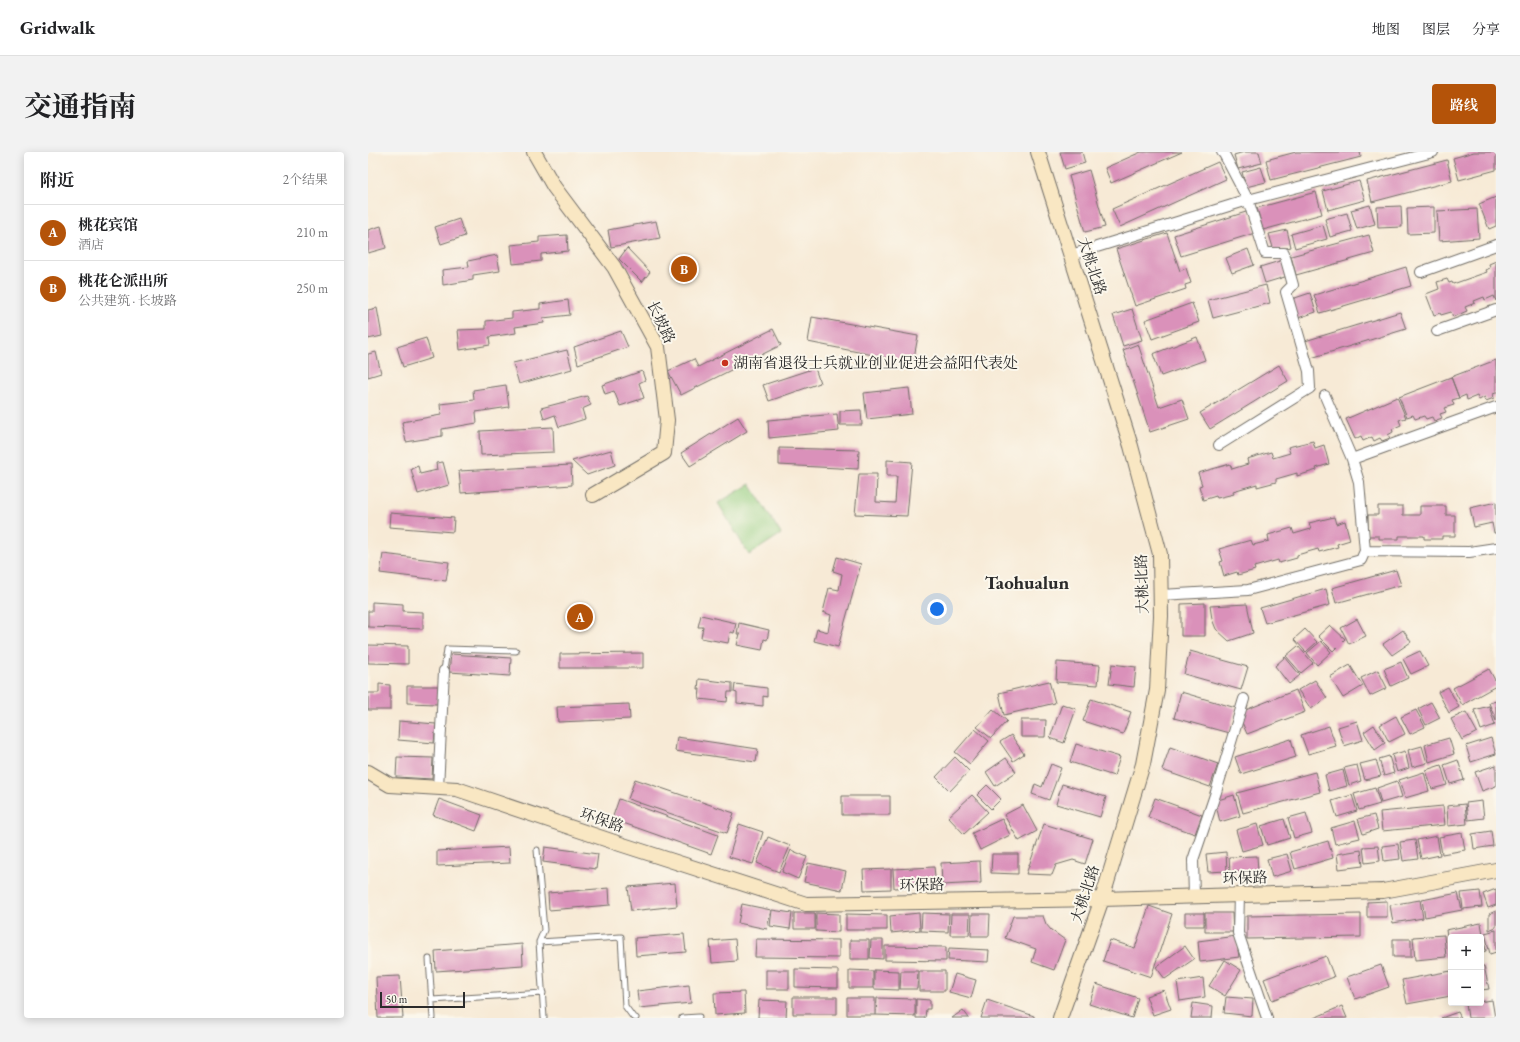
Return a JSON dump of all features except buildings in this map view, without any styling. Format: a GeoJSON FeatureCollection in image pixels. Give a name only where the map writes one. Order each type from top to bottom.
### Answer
{"type":"FeatureCollection","features":[{"type":"Feature","properties":{"kind":"street","name":"长坡路"},"geometry":{"type":"LineString","coordinates":[[534,152],[554,187],[614,267],[658,348],[667,420],[664,453],[593,495]]}},
{"type":"Feature","properties":{"kind":"street","name":"大桃北路"},"geometry":{"type":"LineString","coordinates":[[1038,152],[1131,446],[1160,554],[1161,616],[1157,690],[1143,764],[1102,899],[1060,1018]]}},
{"type":"Feature","properties":{"kind":"street"},"geometry":{"type":"LineString","coordinates":[[1219,445],[1310,388],[1309,371],[1286,292],[1293,285],[1284,253],[1265,253],[1248,200],[1222,152]]}},
{"type":"Feature","properties":{"kind":"street"},"geometry":{"type":"LineString","coordinates":[[1071,255],[1248,200],[1433,152]]}},
{"type":"Feature","properties":{"kind":"street"},"geometry":{"type":"LineString","coordinates":[[1421,272],[1496,245]]}},
{"type":"Feature","properties":{"kind":"street"},"geometry":{"type":"LineString","coordinates":[[1437,331],[1496,310]]}},
{"type":"Feature","properties":{"kind":"street"},"geometry":{"type":"LineString","coordinates":[[1161,595],[1248,590],[1361,560],[1365,551],[1359,482],[1352,459],[1325,396]]}},
{"type":"Feature","properties":{"kind":"street"},"geometry":{"type":"LineString","coordinates":[[1352,459],[1496,407]]}},
{"type":"Feature","properties":{"kind":"street"},"geometry":{"type":"LineString","coordinates":[[1365,551],[1469,552],[1496,548]]}},
{"type":"Feature","properties":{"kind":"street"},"geometry":{"type":"LineString","coordinates":[[438,788],[444,671]]}},
{"type":"Feature","properties":{"kind":"street"},"geometry":{"type":"LineString","coordinates":[[1194,896],[1192,860],[1216,792],[1244,699]]}},
{"type":"Feature","properties":{"kind":"street","name":"环保路"},"geometry":{"type":"LineString","coordinates":[[368,772],[390,785],[457,789],[620,844],[806,904],[1102,899],[1383,891],[1496,870]]}},
{"type":"Feature","properties":{"kind":"street"},"geometry":{"type":"LineString","coordinates":[[1239,895],[1238,933],[1267,1018]]}},
{"type":"Feature","properties":{"kind":"lane"},"geometry":{"type":"LineString","coordinates":[[444,671],[447,649],[516,651]]}},
{"type":"Feature","properties":{"kind":"lane"},"geometry":{"type":"LineString","coordinates":[[537,850],[544,930],[539,942],[544,1018]]}},
{"type":"Feature","properties":{"kind":"lane"},"geometry":{"type":"LineString","coordinates":[[539,942],[621,937],[624,1006],[633,1017],[636,1018]]}},
{"type":"Feature","properties":{"kind":"lane"},"geometry":{"type":"LineString","coordinates":[[429,959],[433,1018]]}},
{"type":"Feature","properties":{"kind":"lane"},"geometry":{"type":"LineString","coordinates":[[432,1000],[543,993]]}},
{"type":"Feature","properties":{"kind":"lane"},"geometry":{"type":"LineString","coordinates":[[682,1018],[699,1017]]}},
{"type":"Feature","properties":{"kind":"green space"},"geometry":{"type":"Polygon","coordinates":[[[750,484],[781,534],[749,555],[718,503],[750,484]]]}},
{"type":"Feature","properties":{"kind":"place","name":"桃花仑派出所"},"geometry":{"type":"Point","coordinates":[684,269]}},
{"type":"Feature","properties":{"kind":"place","name":"湖南省退役士兵就业创业促进会益阳代表处"},"geometry":{"type":"Point","coordinates":[725,363]}},
{"type":"Feature","properties":{"kind":"place","name":"桃花宾馆"},"geometry":{"type":"Point","coordinates":[580,617]}},
{"type":"Feature","properties":{"kind":"district","name":"Taohualun"},"geometry":{"type":"Point","coordinates":[1027,582]}}]}
